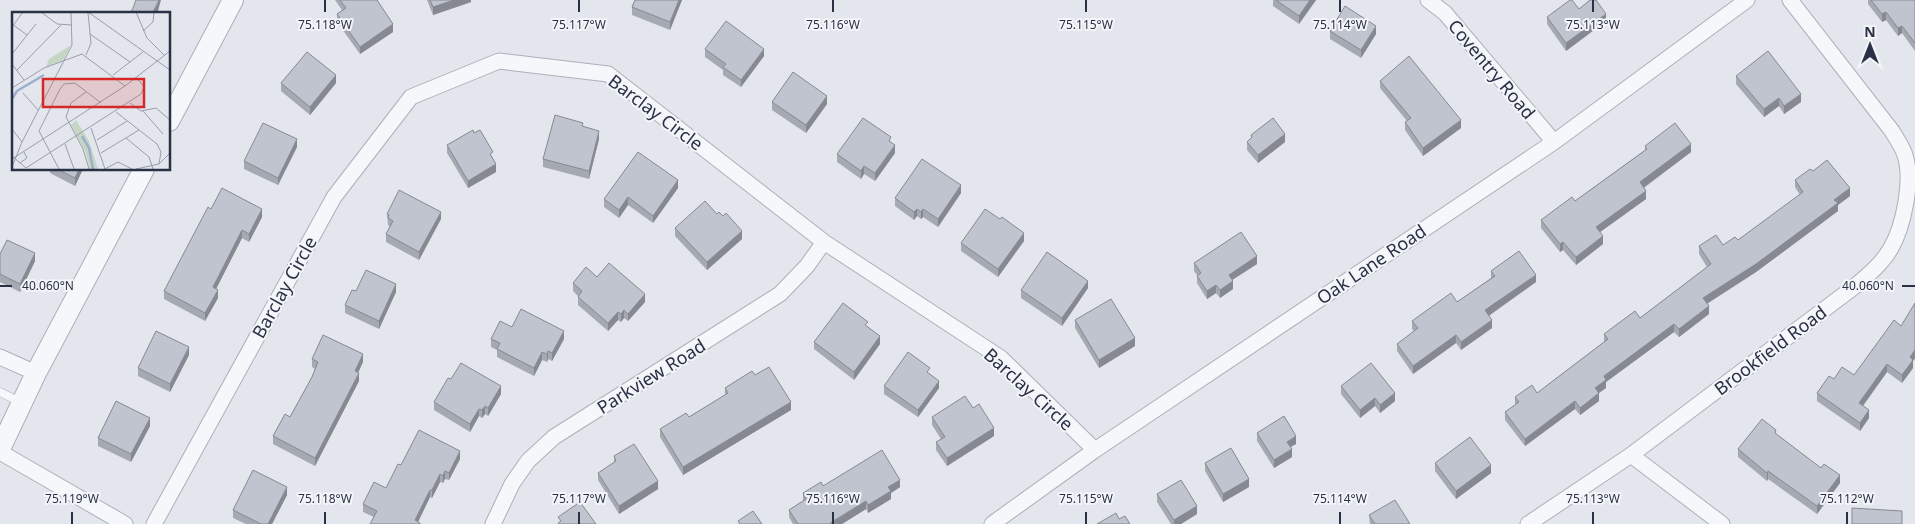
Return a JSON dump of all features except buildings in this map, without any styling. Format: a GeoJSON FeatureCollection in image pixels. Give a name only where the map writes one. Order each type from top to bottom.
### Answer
{"type":"FeatureCollection","features":[{"type":"Feature","properties":{"kind":"street"},"geometry":{"type":"LineString","coordinates":[[170,119],[233,0]]}},
{"type":"Feature","properties":{"kind":"street","name":"Coventry Road"},"geometry":{"type":"LineString","coordinates":[[1428,0],[1445,13],[1554,142]]}},
{"type":"Feature","properties":{"kind":"street","name":"Oak Lane Road"},"geometry":{"type":"LineString","coordinates":[[992,524],[1095,450],[1554,142],[1746,0]]}},
{"type":"Feature","properties":{"kind":"street","name":"Brookfield Road"},"geometry":{"type":"LineString","coordinates":[[1528,524],[1632,455],[1875,269],[1891,248],[1907,198],[1909,172],[1905,153],[1892,131],[1790,0]]}},
{"type":"Feature","properties":{"kind":"street","name":"Barclay Circle"},"geometry":{"type":"LineString","coordinates":[[154,524],[334,197],[411,97],[499,61],[608,74],[824,242],[1001,358],[1095,450]]}},
{"type":"Feature","properties":{"kind":"street"},"geometry":{"type":"LineString","coordinates":[[125,524],[0,451],[36,373],[143,170]]}},
{"type":"Feature","properties":{"kind":"street","name":"Parkview Road"},"geometry":{"type":"LineString","coordinates":[[492,524],[512,484],[528,461],[554,437],[780,294],[807,266],[824,242]]}},
{"type":"Feature","properties":{"kind":"street"},"geometry":{"type":"LineString","coordinates":[[0,358],[36,373]]}},
{"type":"Feature","properties":{"kind":"street"},"geometry":{"type":"LineString","coordinates":[[1632,455],[1722,524]]}},
{"type":"Feature","properties":{"kind":"lane"},"geometry":{"type":"LineString","coordinates":[[0,392],[22,403]]}}]}
